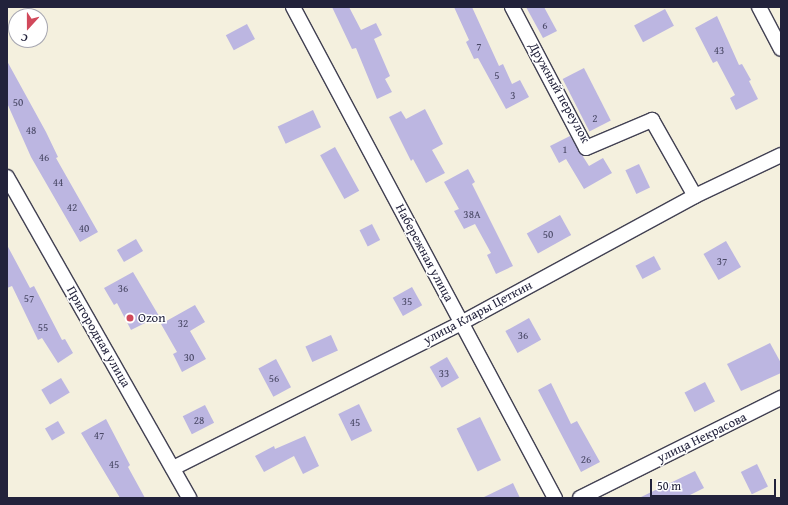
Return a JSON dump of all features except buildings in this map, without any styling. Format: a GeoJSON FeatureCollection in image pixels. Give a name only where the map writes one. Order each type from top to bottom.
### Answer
{"type":"FeatureCollection","features":[{"type":"Feature","properties":{"kind":"street","name":"Набережная улица"},"geometry":{"type":"LineString","coordinates":[[293,7],[555,498]]}},
{"type":"Feature","properties":{"kind":"street","name":"Дружный переулок"},"geometry":{"type":"LineString","coordinates":[[512,7],[586,148],[652,120],[694,196]]}},
{"type":"Feature","properties":{"kind":"street"},"geometry":{"type":"LineString","coordinates":[[759,7],[781,49]]}},
{"type":"Feature","properties":{"kind":"street","name":"улица Клары Цеткин"},"geometry":{"type":"LineString","coordinates":[[173,468],[461,323],[694,196],[781,155]]}},
{"type":"Feature","properties":{"kind":"street","name":"Пригородная улица"},"geometry":{"type":"LineString","coordinates":[[7,178],[189,498]]}},
{"type":"Feature","properties":{"kind":"street","name":"улица Некрасова"},"geometry":{"type":"LineString","coordinates":[[580,498],[781,398]]}},
{"type":"Feature","properties":{"kind":"place","name":"Ozon"},"geometry":{"type":"Point","coordinates":[130,318]}}]}
